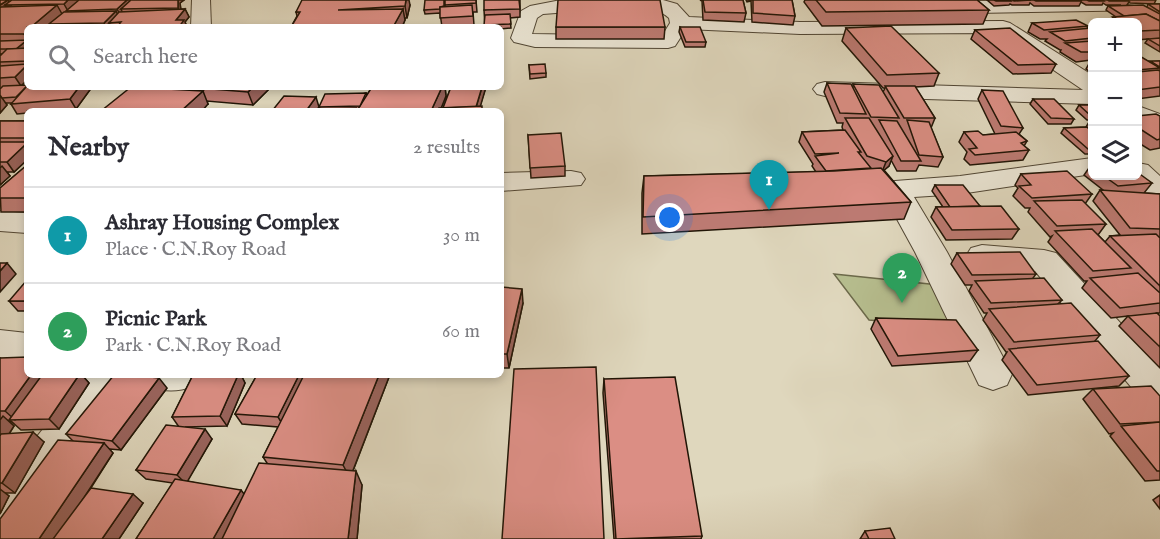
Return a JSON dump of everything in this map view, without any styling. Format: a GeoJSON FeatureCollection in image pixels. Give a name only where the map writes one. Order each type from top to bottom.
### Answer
{"type":"FeatureCollection","features":[{"type":"Feature","properties":{"kind":"street"},"geometry":{"type":"LineString","coordinates":[[201,0],[201,24]]}},
{"type":"Feature","properties":{"kind":"street"},"geometry":{"type":"LineString","coordinates":[[971,4],[1053,7],[1150,15],[1141,18]]}},
{"type":"Feature","properties":{"kind":"street"},"geometry":{"type":"LineString","coordinates":[[971,4],[1002,27],[1088,82]]}},
{"type":"Feature","properties":{"kind":"street"},"geometry":{"type":"LineString","coordinates":[[554,5],[664,5],[679,15],[680,23],[671,40],[663,43],[534,41],[521,38],[531,11],[554,5]]}},
{"type":"Feature","properties":{"kind":"street"},"geometry":{"type":"LineString","coordinates":[[1053,7],[1076,24],[1088,23]]}},
{"type":"Feature","properties":{"kind":"street"},"geometry":{"type":"LineString","coordinates":[[680,23],[800,28],[1002,27]]}},
{"type":"Feature","properties":{"kind":"street"},"geometry":{"type":"LineString","coordinates":[[825,89],[1088,97]]}},
{"type":"Feature","properties":{"kind":"street"},"geometry":{"type":"LineString","coordinates":[[1142,104],[1160,101]]}},
{"type":"Feature","properties":{"kind":"street"},"geometry":{"type":"LineString","coordinates":[[1142,115],[1160,123]]}},
{"type":"Feature","properties":{"kind":"street"},"geometry":{"type":"LineString","coordinates":[[1142,158],[1160,156]]}},
{"type":"Feature","properties":{"kind":"street"},"geometry":{"type":"LineString","coordinates":[[993,374],[931,252],[895,190],[960,185],[1088,167]]}},
{"type":"Feature","properties":{"kind":"street"},"geometry":{"type":"LineString","coordinates":[[1142,175],[1160,191]]}},
{"type":"Feature","properties":{"kind":"street"},"geometry":{"type":"LineString","coordinates":[[504,182],[572,179]]}},
{"type":"Feature","properties":{"kind":"street"},"geometry":{"type":"LineString","coordinates":[[0,221],[24,223]]}},
{"type":"Feature","properties":{"kind":"street"},"geometry":{"type":"LineString","coordinates":[[931,252],[1044,261],[1160,393]]}},
{"type":"Feature","properties":{"kind":"street"},"geometry":{"type":"LineString","coordinates":[[0,523],[35,470],[106,378]]}},
{"type":"Feature","properties":{"kind":"green space"},"geometry":{"type":"Polygon","coordinates":[[[834,274],[939,285],[960,328],[869,320],[834,274]]]}},
{"type":"Feature","properties":{"kind":"building"},"geometry":{"type":"Polygon","coordinates":[[[12,0],[68,0],[64,4],[5,5],[12,0]]]}},
{"type":"Feature","properties":{"kind":"building"},"geometry":{"type":"Polygon","coordinates":[[[79,0],[127,0],[117,9],[66,11],[79,0]]]}},
{"type":"Feature","properties":{"kind":"building"},"geometry":{"type":"Polygon","coordinates":[[[131,0],[178,0],[178,8],[121,9],[131,0]]]}},
{"type":"Feature","properties":{"kind":"building"},"geometry":{"type":"Polygon","coordinates":[[[302,0],[406,0],[405,6],[338,10],[403,9],[395,24],[293,24],[300,12],[296,12],[302,0]]]}},
{"type":"Feature","properties":{"kind":"building"},"geometry":{"type":"Polygon","coordinates":[[[425,0],[444,0],[444,6],[440,9],[424,10],[425,0]]]}},
{"type":"Feature","properties":{"kind":"building"},"geometry":{"type":"Polygon","coordinates":[[[445,0],[476,0],[476,3],[445,5],[445,0]]]}},
{"type":"Feature","properties":{"kind":"building"},"geometry":{"type":"Polygon","coordinates":[[[484,0],[519,0],[520,9],[484,10],[484,0]]]}},
{"type":"Feature","properties":{"kind":"building"},"geometry":{"type":"Polygon","coordinates":[[[558,0],[660,0],[665,27],[556,27],[558,0]]]}},
{"type":"Feature","properties":{"kind":"building"},"geometry":{"type":"Polygon","coordinates":[[[703,0],[743,0],[746,13],[705,12],[703,0]]]}},
{"type":"Feature","properties":{"kind":"building"},"geometry":{"type":"Polygon","coordinates":[[[753,0],[792,0],[795,16],[753,13],[753,0]]]}},
{"type":"Feature","properties":{"kind":"building"},"geometry":{"type":"Polygon","coordinates":[[[816,0],[977,0],[989,10],[826,12],[816,0]]]}},
{"type":"Feature","properties":{"kind":"building"},"geometry":{"type":"Polygon","coordinates":[[[1034,0],[1080,0],[1082,1],[1036,1],[1034,0]]]}},
{"type":"Feature","properties":{"kind":"building"},"geometry":{"type":"Polygon","coordinates":[[[1148,4],[1160,4],[1160,12],[1148,4]]]}},
{"type":"Feature","properties":{"kind":"building"},"geometry":{"type":"Polygon","coordinates":[[[57,5],[35,24],[24,24],[24,34],[0,34],[1,7],[57,5]]]}},
{"type":"Feature","properties":{"kind":"building"},"geometry":{"type":"Polygon","coordinates":[[[472,5],[473,16],[440,18],[440,7],[472,5]]]}},
{"type":"Feature","properties":{"kind":"building"},"geometry":{"type":"Polygon","coordinates":[[[1143,5],[1160,14],[1160,21],[1146,14],[1124,16],[1108,6],[1143,5]]]}},
{"type":"Feature","properties":{"kind":"building"},"geometry":{"type":"Polygon","coordinates":[[[185,9],[176,20],[184,20],[181,24],[109,23],[119,12],[185,9]]]}},
{"type":"Feature","properties":{"kind":"building"},"geometry":{"type":"Polygon","coordinates":[[[116,11],[104,23],[49,24],[64,12],[116,11]]]}},
{"type":"Feature","properties":{"kind":"building"},"geometry":{"type":"Polygon","coordinates":[[[510,14],[511,24],[484,24],[485,15],[510,14]]]}},
{"type":"Feature","properties":{"kind":"building"},"geometry":{"type":"Polygon","coordinates":[[[1146,14],[1160,21],[1160,30],[1142,31],[1142,18],[1113,17],[1146,14]]]}},
{"type":"Feature","properties":{"kind":"building"},"geometry":{"type":"Polygon","coordinates":[[[1076,20],[1088,26],[1044,30],[1032,23],[1076,20]]]}},
{"type":"Feature","properties":{"kind":"building"},"geometry":{"type":"Polygon","coordinates":[[[891,26],[939,73],[887,75],[846,28],[891,26]]]}},
{"type":"Feature","properties":{"kind":"building"},"geometry":{"type":"Polygon","coordinates":[[[680,27],[700,27],[706,42],[686,42],[680,27]]]}},
{"type":"Feature","properties":{"kind":"building"},"geometry":{"type":"Polygon","coordinates":[[[1010,28],[1056,64],[1018,65],[975,30],[1010,28]]]}},
{"type":"Feature","properties":{"kind":"building"},"geometry":{"type":"Polygon","coordinates":[[[1088,28],[1088,38],[1065,41],[1050,32],[1088,28]]]}},
{"type":"Feature","properties":{"kind":"building"},"geometry":{"type":"Polygon","coordinates":[[[1160,38],[1160,46],[1148,39],[1160,38]]]}},
{"type":"Feature","properties":{"kind":"building"},"geometry":{"type":"Polygon","coordinates":[[[24,40],[24,42],[16,49],[0,49],[0,41],[24,40]]]}},
{"type":"Feature","properties":{"kind":"building"},"geometry":{"type":"Polygon","coordinates":[[[1088,41],[1088,52],[1081,52],[1065,43],[1088,41]]]}},
{"type":"Feature","properties":{"kind":"building"},"geometry":{"type":"Polygon","coordinates":[[[24,48],[24,61],[0,62],[0,56],[7,49],[24,48]]]}},
{"type":"Feature","properties":{"kind":"building"},"geometry":{"type":"Polygon","coordinates":[[[1142,57],[1160,68],[1142,70],[1142,57]]]}},
{"type":"Feature","properties":{"kind":"building"},"geometry":{"type":"Polygon","coordinates":[[[1150,61],[1160,61],[1160,67],[1150,61]]]}},
{"type":"Feature","properties":{"kind":"building"},"geometry":{"type":"Polygon","coordinates":[[[24,64],[24,68],[15,77],[0,78],[0,66],[24,64]]]}},
{"type":"Feature","properties":{"kind":"building"},"geometry":{"type":"Polygon","coordinates":[[[545,64],[546,73],[530,74],[529,65],[545,64]]]}},
{"type":"Feature","properties":{"kind":"building"},"geometry":{"type":"Polygon","coordinates":[[[1160,71],[1160,87],[1142,89],[1142,72],[1160,71]]]}},
{"type":"Feature","properties":{"kind":"building"},"geometry":{"type":"Polygon","coordinates":[[[827,83],[851,84],[866,114],[840,113],[827,83]]]}},
{"type":"Feature","properties":{"kind":"building"},"geometry":{"type":"Polygon","coordinates":[[[853,84],[879,85],[899,118],[871,117],[853,84]]]}},
{"type":"Feature","properties":{"kind":"building"},"geometry":{"type":"Polygon","coordinates":[[[24,85],[24,89],[16,97],[2,98],[0,89],[3,86],[24,85]]]}},
{"type":"Feature","properties":{"kind":"building"},"geometry":{"type":"Polygon","coordinates":[[[885,86],[915,86],[935,118],[904,118],[885,86]]]}},
{"type":"Feature","properties":{"kind":"building"},"geometry":{"type":"Polygon","coordinates":[[[24,89],[77,90],[70,99],[11,104],[24,89]]]}},
{"type":"Feature","properties":{"kind":"building"},"geometry":{"type":"Polygon","coordinates":[[[127,90],[203,91],[184,108],[105,108],[127,90]]]}},
{"type":"Feature","properties":{"kind":"building"},"geometry":{"type":"Polygon","coordinates":[[[224,90],[250,90],[248,92],[224,90]]]}},
{"type":"Feature","properties":{"kind":"building"},"geometry":{"type":"Polygon","coordinates":[[[370,90],[441,90],[432,108],[359,108],[370,90]]]}},
{"type":"Feature","properties":{"kind":"building"},"geometry":{"type":"Polygon","coordinates":[[[450,90],[481,90],[476,107],[443,108],[450,90]]]}},
{"type":"Feature","properties":{"kind":"building"},"geometry":{"type":"Polygon","coordinates":[[[982,90],[1003,91],[1023,128],[1001,126],[982,90]]]}},
{"type":"Feature","properties":{"kind":"building"},"geometry":{"type":"Polygon","coordinates":[[[366,93],[360,106],[319,107],[325,94],[366,93]]]}},
{"type":"Feature","properties":{"kind":"building"},"geometry":{"type":"Polygon","coordinates":[[[284,96],[316,97],[308,108],[274,108],[284,96]]]}},
{"type":"Feature","properties":{"kind":"building"},"geometry":{"type":"Polygon","coordinates":[[[1033,99],[1054,99],[1074,119],[1051,118],[1033,99]]]}},
{"type":"Feature","properties":{"kind":"building"},"geometry":{"type":"Polygon","coordinates":[[[1079,105],[1088,105],[1088,113],[1079,105]]]}},
{"type":"Feature","properties":{"kind":"building"},"geometry":{"type":"Polygon","coordinates":[[[482,106],[482,108],[439,108],[482,106]]]}},
{"type":"Feature","properties":{"kind":"building"},"geometry":{"type":"Polygon","coordinates":[[[1156,114],[1160,116],[1160,139],[1157,140],[1142,130],[1142,115],[1156,114]]]}},
{"type":"Feature","properties":{"kind":"building"},"geometry":{"type":"Polygon","coordinates":[[[845,118],[869,118],[893,156],[886,162],[867,156],[845,118]]]}},
{"type":"Feature","properties":{"kind":"building"},"geometry":{"type":"Polygon","coordinates":[[[879,120],[897,121],[921,161],[901,161],[879,120]]]}},
{"type":"Feature","properties":{"kind":"building"},"geometry":{"type":"Polygon","coordinates":[[[907,120],[929,122],[943,157],[919,155],[907,120]]]}},
{"type":"Feature","properties":{"kind":"building"},"geometry":{"type":"Polygon","coordinates":[[[0,121],[24,121],[24,138],[0,138],[0,121]]]}},
{"type":"Feature","properties":{"kind":"building"},"geometry":{"type":"Polygon","coordinates":[[[1087,127],[1088,149],[1064,128],[1087,127]]]}},
{"type":"Feature","properties":{"kind":"building"},"geometry":{"type":"Polygon","coordinates":[[[845,130],[871,168],[826,171],[815,156],[839,153],[815,154],[802,132],[845,130]]]}},
{"type":"Feature","properties":{"kind":"building"},"geometry":{"type":"Polygon","coordinates":[[[978,131],[983,135],[1016,132],[1027,141],[1021,143],[1029,150],[975,155],[969,149],[977,148],[964,132],[978,131]]]}},
{"type":"Feature","properties":{"kind":"building"},"geometry":{"type":"Polygon","coordinates":[[[561,133],[565,166],[530,168],[528,135],[561,133]]]}},
{"type":"Feature","properties":{"kind":"building"},"geometry":{"type":"Polygon","coordinates":[[[0,142],[24,142],[24,146],[7,162],[0,162],[0,142]]]}},
{"type":"Feature","properties":{"kind":"building"},"geometry":{"type":"Polygon","coordinates":[[[24,168],[24,198],[0,198],[0,188],[24,168]]]}},
{"type":"Feature","properties":{"kind":"building"},"geometry":{"type":"Polygon","coordinates":[[[881,168],[911,202],[643,217],[644,176],[881,168]]]}},
{"type":"Feature","properties":{"kind":"building"},"geometry":{"type":"Polygon","coordinates":[[[1067,171],[1092,194],[1032,198],[1019,186],[1031,185],[1021,174],[1067,171]]]}},
{"type":"Feature","properties":{"kind":"building"},"geometry":{"type":"Polygon","coordinates":[[[1142,176],[1152,183],[1118,186],[1110,180],[1142,180],[1142,176]]]}},
{"type":"Feature","properties":{"kind":"building"},"geometry":{"type":"Polygon","coordinates":[[[935,185],[963,185],[980,206],[950,207],[935,185]]]}},
{"type":"Feature","properties":{"kind":"building"},"geometry":{"type":"Polygon","coordinates":[[[1100,190],[1160,194],[1160,229],[1130,228],[1100,190]]]}},
{"type":"Feature","properties":{"kind":"building"},"geometry":{"type":"Polygon","coordinates":[[[1082,200],[1106,224],[1057,226],[1034,201],[1082,200]]]}},
{"type":"Feature","properties":{"kind":"building"},"geometry":{"type":"Polygon","coordinates":[[[1001,206],[1019,229],[952,230],[936,207],[1001,206]]]}},
{"type":"Feature","properties":{"kind":"building"},"geometry":{"type":"Polygon","coordinates":[[[1092,229],[1131,268],[1093,271],[1055,231],[1092,229]]]}},
{"type":"Feature","properties":{"kind":"building"},"geometry":{"type":"Polygon","coordinates":[[[1156,234],[1160,238],[1160,286],[1110,236],[1156,234]]]}},
{"type":"Feature","properties":{"kind":"building"},"geometry":{"type":"Polygon","coordinates":[[[1020,252],[1036,274],[972,275],[957,253],[1020,252]]]}},
{"type":"Feature","properties":{"kind":"building"},"geometry":{"type":"Polygon","coordinates":[[[0,263],[7,263],[0,271],[0,263]]]}},
{"type":"Feature","properties":{"kind":"building"},"geometry":{"type":"Polygon","coordinates":[[[1138,273],[1160,293],[1160,303],[1120,308],[1090,278],[1138,273]]]}},
{"type":"Feature","properties":{"kind":"building"},"geometry":{"type":"Polygon","coordinates":[[[1044,278],[1062,300],[991,303],[975,281],[1044,278]]]}},
{"type":"Feature","properties":{"kind":"building"},"geometry":{"type":"Polygon","coordinates":[[[24,284],[24,301],[9,301],[24,284]]]}},
{"type":"Feature","properties":{"kind":"building"},"geometry":{"type":"Polygon","coordinates":[[[504,287],[522,289],[507,354],[504,354],[504,287]]]}},
{"type":"Feature","properties":{"kind":"building"},"geometry":{"type":"Polygon","coordinates":[[[1071,303],[1100,335],[1014,342],[989,309],[1071,303]]]}},
{"type":"Feature","properties":{"kind":"building"},"geometry":{"type":"Polygon","coordinates":[[[1157,313],[1160,316],[1160,347],[1128,316],[1157,313]]]}},
{"type":"Feature","properties":{"kind":"building"},"geometry":{"type":"Polygon","coordinates":[[[876,318],[956,320],[978,350],[898,356],[876,318]]]}},
{"type":"Feature","properties":{"kind":"building"},"geometry":{"type":"Polygon","coordinates":[[[1098,341],[1129,376],[1037,385],[1009,349],[1098,341]]]}},
{"type":"Feature","properties":{"kind":"building"},"geometry":{"type":"Polygon","coordinates":[[[24,357],[24,378],[29,378],[5,411],[0,411],[0,358],[24,357]]]}},
{"type":"Feature","properties":{"kind":"building"},"geometry":{"type":"Polygon","coordinates":[[[596,367],[604,539],[502,539],[514,369],[596,367]]]}},
{"type":"Feature","properties":{"kind":"building"},"geometry":{"type":"Polygon","coordinates":[[[675,377],[702,536],[616,539],[604,379],[675,377]]]}},
{"type":"Feature","properties":{"kind":"building"},"geometry":{"type":"Polygon","coordinates":[[[40,378],[77,378],[49,419],[9,420],[40,378]]]}},
{"type":"Feature","properties":{"kind":"building"},"geometry":{"type":"Polygon","coordinates":[[[112,378],[159,378],[112,441],[66,434],[112,378]]]}},
{"type":"Feature","properties":{"kind":"building"},"geometry":{"type":"Polygon","coordinates":[[[192,378],[237,378],[220,416],[172,417],[192,378]]]}},
{"type":"Feature","properties":{"kind":"building"},"geometry":{"type":"Polygon","coordinates":[[[255,378],[298,378],[278,417],[235,414],[255,378]]]}},
{"type":"Feature","properties":{"kind":"building"},"geometry":{"type":"Polygon","coordinates":[[[302,378],[378,378],[343,465],[263,457],[302,378]]]}},
{"type":"Feature","properties":{"kind":"building"},"geometry":{"type":"Polygon","coordinates":[[[1151,386],[1160,396],[1160,422],[1120,424],[1093,389],[1151,386]]]}},
{"type":"Feature","properties":{"kind":"building"},"geometry":{"type":"Polygon","coordinates":[[[1160,422],[1160,471],[1157,471],[1121,426],[1160,422]]]}},
{"type":"Feature","properties":{"kind":"building"},"geometry":{"type":"Polygon","coordinates":[[[166,425],[205,429],[177,475],[136,470],[166,425]]]}},
{"type":"Feature","properties":{"kind":"building"},"geometry":{"type":"Polygon","coordinates":[[[33,432],[2,483],[0,483],[1,434],[33,432]]]}},
{"type":"Feature","properties":{"kind":"building"},"geometry":{"type":"Polygon","coordinates":[[[58,440],[104,443],[39,539],[0,539],[0,519],[58,440]]]}},
{"type":"Feature","properties":{"kind":"building"},"geometry":{"type":"Polygon","coordinates":[[[259,463],[356,471],[348,539],[222,539],[259,463]]]}},
{"type":"Feature","properties":{"kind":"building"},"geometry":{"type":"Polygon","coordinates":[[[175,479],[241,490],[213,539],[136,539],[175,479]]]}},
{"type":"Feature","properties":{"kind":"building"},"geometry":{"type":"Polygon","coordinates":[[[91,488],[133,494],[102,539],[53,539],[91,488]]]}},
{"type":"Feature","properties":{"kind":"building"},"geometry":{"type":"Polygon","coordinates":[[[890,528],[895,539],[869,539],[865,531],[890,528]]]}},
{"type":"Feature","properties":{"kind":"place","name":"Ashray Housing Complex"},"geometry":{"type":"Point","coordinates":[769,210]}},
{"type":"Feature","properties":{"kind":"place","name":"Picnic Park"},"geometry":{"type":"Point","coordinates":[902,303]}}]}
